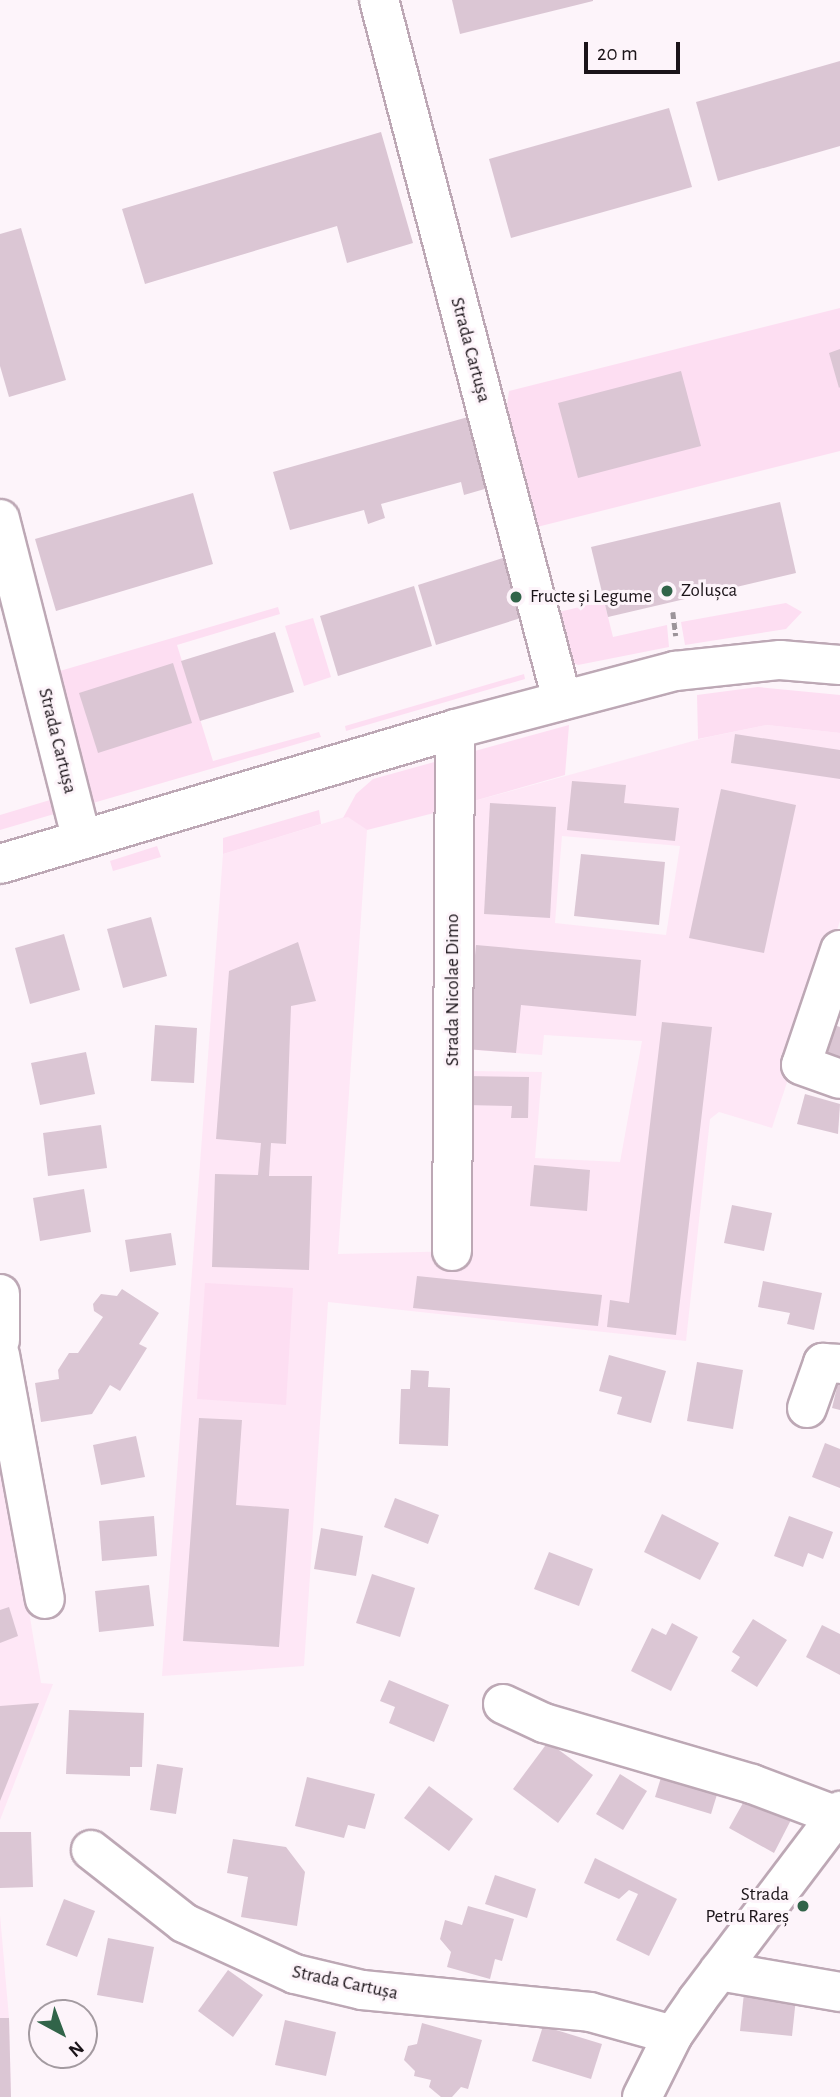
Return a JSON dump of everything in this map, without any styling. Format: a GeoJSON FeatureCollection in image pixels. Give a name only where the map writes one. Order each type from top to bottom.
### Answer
{"type":"FeatureCollection","features":[{"type":"Feature","properties":{"kind":"street","name":"Strada Cartușa"},"geometry":{"type":"LineString","coordinates":[[379,0],[562,700]]}},
{"type":"Feature","properties":{"kind":"street","name":"Strada Cartușa"},"geometry":{"type":"LineString","coordinates":[[0,519],[82,840]]}},
{"type":"Feature","properties":{"kind":"street"},"geometry":{"type":"LineString","coordinates":[[0,864],[455,729],[675,671],[728,663],[780,660],[840,665]]}},
{"type":"Feature","properties":{"kind":"street","name":"Strada Nicolae Dimo"},"geometry":{"type":"LineString","coordinates":[[452,1251],[455,729]]}},
{"type":"Feature","properties":{"kind":"street"},"geometry":{"type":"LineString","coordinates":[[840,950],[801,1065],[840,1079]]}},
{"type":"Feature","properties":{"kind":"street"},"geometry":{"type":"LineString","coordinates":[[0,1293],[0,1340]]}},
{"type":"Feature","properties":{"kind":"street"},"geometry":{"type":"LineString","coordinates":[[0,1355],[45,1599]]}},
{"type":"Feature","properties":{"kind":"street"},"geometry":{"type":"LineString","coordinates":[[807,1408],[822,1363],[840,1364]]}},
{"type":"Feature","properties":{"kind":"street"},"geometry":{"type":"LineString","coordinates":[[503,1704],[544,1723],[752,1784],[838,1814],[673,2035],[642,2097]]}},
{"type":"Feature","properties":{"kind":"street","name":"Strada Cartușa"},"geometry":{"type":"LineString","coordinates":[[91,1850],[184,1923],[295,1974],[362,1990],[590,2012],[673,2035]]}},
{"type":"Feature","properties":{"kind":"street"},"geometry":{"type":"LineString","coordinates":[[719,1971],[840,1992]]}},
{"type":"Feature","properties":{"kind":"path"},"geometry":{"type":"LineString","coordinates":[[673,612],[677,650]]}},
{"type":"Feature","properties":{"kind":"shaded area"},"geometry":{"type":"Polygon","coordinates":[[[840,308],[840,451],[533,528],[505,419],[509,391],[840,308]]]}},
{"type":"Feature","properties":{"kind":"shaded area"},"geometry":{"type":"Polygon","coordinates":[[[604,601],[613,637],[667,625],[669,647],[578,665],[567,660],[555,613],[604,601]]]}},
{"type":"Feature","properties":{"kind":"shaded area"},"geometry":{"type":"Polygon","coordinates":[[[786,603],[802,612],[786,629],[685,645],[681,622],[786,603]]]}},
{"type":"Feature","properties":{"kind":"shaded area"},"geometry":{"type":"Polygon","coordinates":[[[278,607],[280,614],[177,645],[213,761],[319,732],[321,737],[86,805],[53,673],[278,607]]]}},
{"type":"Feature","properties":{"kind":"shaded area"},"geometry":{"type":"Polygon","coordinates":[[[313,618],[331,677],[304,686],[285,626],[313,618]]]}},
{"type":"Feature","properties":{"kind":"shaded area"},"geometry":{"type":"Polygon","coordinates":[[[524,674],[525,679],[346,731],[345,726],[524,674]]]}},
{"type":"Feature","properties":{"kind":"shaded area"},"geometry":{"type":"Polygon","coordinates":[[[758,687],[840,695],[840,733],[767,725],[698,739],[697,695],[758,687]]]}},
{"type":"Feature","properties":{"kind":"shaded area"},"geometry":{"type":"Polygon","coordinates":[[[569,725],[565,775],[463,804],[464,754],[569,725]]]}},
{"type":"Feature","properties":{"kind":"shaded area"},"geometry":{"type":"Polygon","coordinates":[[[767,725],[840,733],[840,921],[772,1128],[719,1112],[710,1119],[686,1341],[328,1302],[304,1666],[162,1676],[223,854],[348,816],[367,830],[338,1254],[462,1251],[467,1071],[542,1072],[535,1158],[620,1162],[642,1041],[544,1035],[542,1055],[461,1049],[463,804],[704,738],[767,725]],[[562,836],[555,923],[666,935],[680,846],[562,836]]]}},
{"type":"Feature","properties":{"kind":"shaded area"},"geometry":{"type":"Polygon","coordinates":[[[438,761],[442,811],[367,830],[348,817],[343,818],[356,794],[373,779],[438,761]]]}},
{"type":"Feature","properties":{"kind":"shaded area"},"geometry":{"type":"Polygon","coordinates":[[[60,797],[61,812],[0,830],[0,815],[60,797]]]}},
{"type":"Feature","properties":{"kind":"shaded area"},"geometry":{"type":"Polygon","coordinates":[[[319,810],[321,824],[223,854],[223,838],[319,810]]]}},
{"type":"Feature","properties":{"kind":"shaded area"},"geometry":{"type":"Polygon","coordinates":[[[157,846],[161,857],[113,871],[110,861],[157,846]]]}},
{"type":"Feature","properties":{"kind":"shaded area"},"geometry":{"type":"Polygon","coordinates":[[[205,1283],[293,1288],[286,1405],[197,1399],[205,1283]]]}},
{"type":"Feature","properties":{"kind":"shaded area"},"geometry":{"type":"Polygon","coordinates":[[[0,1439],[41,1683],[53,1684],[0,1820],[0,1439]]]}},
{"type":"Feature","properties":{"kind":"shaded area"},"geometry":{"type":"Polygon","coordinates":[[[0,1915],[9,2018],[11,2097],[0,2097],[0,1915]]]}},
{"type":"Feature","properties":{"kind":"building"},"geometry":{"type":"Polygon","coordinates":[[[452,0],[593,0],[593,1],[460,34],[452,0]]]}},
{"type":"Feature","properties":{"kind":"building"},"geometry":{"type":"Polygon","coordinates":[[[840,61],[840,146],[718,181],[696,102],[840,61]]]}},
{"type":"Feature","properties":{"kind":"building"},"geometry":{"type":"Polygon","coordinates":[[[669,108],[692,187],[511,238],[489,159],[669,108]]]}},
{"type":"Feature","properties":{"kind":"building"},"geometry":{"type":"Polygon","coordinates":[[[381,132],[413,243],[347,263],[337,226],[145,284],[122,209],[381,132]]]}},
{"type":"Feature","properties":{"kind":"building"},"geometry":{"type":"Polygon","coordinates":[[[21,228],[66,380],[9,397],[0,366],[0,234],[21,228]]]}},
{"type":"Feature","properties":{"kind":"building"},"geometry":{"type":"Polygon","coordinates":[[[840,349],[840,387],[839,388],[829,353],[840,349]]]}},
{"type":"Feature","properties":{"kind":"building"},"geometry":{"type":"Polygon","coordinates":[[[681,371],[701,446],[578,478],[558,403],[681,371]]]}},
{"type":"Feature","properties":{"kind":"building"},"geometry":{"type":"Polygon","coordinates":[[[468,417],[488,488],[464,495],[461,482],[381,504],[385,518],[368,524],[364,510],[290,530],[273,472],[468,417]]]}},
{"type":"Feature","properties":{"kind":"building"},"geometry":{"type":"Polygon","coordinates":[[[193,493],[213,564],[56,611],[35,539],[193,493]]]}},
{"type":"Feature","properties":{"kind":"building"},"geometry":{"type":"Polygon","coordinates":[[[780,502],[796,573],[608,617],[591,547],[780,502]]]}},
{"type":"Feature","properties":{"kind":"building"},"geometry":{"type":"Polygon","coordinates":[[[512,555],[530,615],[436,645],[418,585],[512,555]]]}},
{"type":"Feature","properties":{"kind":"building"},"geometry":{"type":"Polygon","coordinates":[[[414,586],[432,646],[338,676],[320,616],[414,586]]]}},
{"type":"Feature","properties":{"kind":"building"},"geometry":{"type":"Polygon","coordinates":[[[275,632],[294,692],[200,721],[181,661],[275,632]]]}},
{"type":"Feature","properties":{"kind":"building"},"geometry":{"type":"Polygon","coordinates":[[[173,663],[192,723],[98,753],[79,693],[173,663]]]}},
{"type":"Feature","properties":{"kind":"building"},"geometry":{"type":"Polygon","coordinates":[[[735,734],[840,750],[840,779],[731,763],[735,734]]]}},
{"type":"Feature","properties":{"kind":"building"},"geometry":{"type":"Polygon","coordinates":[[[572,781],[626,785],[624,803],[679,808],[675,841],[567,830],[572,781]]]}},
{"type":"Feature","properties":{"kind":"building"},"geometry":{"type":"Polygon","coordinates":[[[721,789],[796,805],[764,953],[689,938],[721,789]]]}},
{"type":"Feature","properties":{"kind":"building"},"geometry":{"type":"Polygon","coordinates":[[[490,803],[556,807],[550,918],[484,914],[490,803]]]}},
{"type":"Feature","properties":{"kind":"building"},"geometry":{"type":"Polygon","coordinates":[[[581,854],[665,862],[659,925],[574,916],[581,854]]]}},
{"type":"Feature","properties":{"kind":"building"},"geometry":{"type":"Polygon","coordinates":[[[151,917],[167,976],[123,988],[107,929],[151,917]]]}},
{"type":"Feature","properties":{"kind":"building"},"geometry":{"type":"Polygon","coordinates":[[[64,934],[80,990],[30,1004],[15,948],[64,934]]]}},
{"type":"Feature","properties":{"kind":"building"},"geometry":{"type":"Polygon","coordinates":[[[298,942],[316,1001],[291,1006],[286,1144],[271,1143],[269,1176],[312,1176],[309,1270],[212,1267],[215,1174],[258,1175],[261,1143],[216,1139],[229,971],[298,942]]]}},
{"type":"Feature","properties":{"kind":"building"},"geometry":{"type":"Polygon","coordinates":[[[476,945],[641,960],[636,1016],[521,1005],[516,1053],[466,1049],[476,945]]]}},
{"type":"Feature","properties":{"kind":"building"},"geometry":{"type":"Polygon","coordinates":[[[662,1022],[712,1027],[676,1335],[607,1327],[610,1300],[629,1303],[662,1022]]]}},
{"type":"Feature","properties":{"kind":"building"},"geometry":{"type":"Polygon","coordinates":[[[825,1022],[840,1027],[840,1057],[816,1049],[825,1022]]]}},
{"type":"Feature","properties":{"kind":"building"},"geometry":{"type":"Polygon","coordinates":[[[155,1025],[197,1028],[194,1083],[151,1081],[155,1025]]]}},
{"type":"Feature","properties":{"kind":"building"},"geometry":{"type":"Polygon","coordinates":[[[86,1052],[95,1094],[40,1105],[31,1063],[86,1052]]]}},
{"type":"Feature","properties":{"kind":"building"},"geometry":{"type":"Polygon","coordinates":[[[466,1076],[529,1077],[528,1118],[511,1118],[512,1106],[466,1105],[466,1076]]]}},
{"type":"Feature","properties":{"kind":"building"},"geometry":{"type":"Polygon","coordinates":[[[805,1094],[840,1104],[838,1134],[797,1124],[805,1094]]]}},
{"type":"Feature","properties":{"kind":"building"},"geometry":{"type":"Polygon","coordinates":[[[101,1125],[107,1168],[48,1176],[43,1133],[101,1125]]]}},
{"type":"Feature","properties":{"kind":"building"},"geometry":{"type":"Polygon","coordinates":[[[534,1165],[590,1170],[587,1211],[530,1206],[534,1165]]]}},
{"type":"Feature","properties":{"kind":"building"},"geometry":{"type":"Polygon","coordinates":[[[84,1189],[91,1232],[40,1241],[33,1198],[84,1189]]]}},
{"type":"Feature","properties":{"kind":"building"},"geometry":{"type":"Polygon","coordinates":[[[732,1205],[772,1213],[764,1251],[724,1243],[732,1205]]]}},
{"type":"Feature","properties":{"kind":"building"},"geometry":{"type":"Polygon","coordinates":[[[171,1233],[176,1265],[130,1272],[125,1240],[171,1233]]]}},
{"type":"Feature","properties":{"kind":"building"},"geometry":{"type":"Polygon","coordinates":[[[417,1276],[602,1295],[598,1326],[413,1308],[417,1276]]]}},
{"type":"Feature","properties":{"kind":"building"},"geometry":{"type":"Polygon","coordinates":[[[763,1281],[822,1293],[814,1330],[787,1324],[790,1313],[758,1307],[763,1281]]]}},
{"type":"Feature","properties":{"kind":"building"},"geometry":{"type":"Polygon","coordinates":[[[122,1289],[159,1313],[139,1344],[147,1348],[120,1391],[110,1385],[92,1414],[41,1422],[35,1383],[59,1379],[58,1370],[69,1353],[78,1353],[103,1317],[94,1311],[93,1304],[101,1294],[117,1296],[122,1289]]]}},
{"type":"Feature","properties":{"kind":"building"},"geometry":{"type":"Polygon","coordinates":[[[609,1355],[666,1371],[651,1423],[617,1414],[622,1397],[599,1391],[609,1355]]]}},
{"type":"Feature","properties":{"kind":"building"},"geometry":{"type":"Polygon","coordinates":[[[697,1362],[743,1370],[733,1429],[687,1421],[697,1362]]]}},
{"type":"Feature","properties":{"kind":"building"},"geometry":{"type":"Polygon","coordinates":[[[411,1370],[429,1371],[428,1387],[450,1388],[448,1446],[399,1444],[401,1389],[410,1389],[411,1370]]]}},
{"type":"Feature","properties":{"kind":"building"},"geometry":{"type":"Polygon","coordinates":[[[840,1380],[840,1410],[832,1408],[840,1380]]]}},
{"type":"Feature","properties":{"kind":"building"},"geometry":{"type":"Polygon","coordinates":[[[199,1418],[242,1420],[236,1505],[289,1509],[279,1647],[183,1641],[199,1418]]]}},
{"type":"Feature","properties":{"kind":"building"},"geometry":{"type":"Polygon","coordinates":[[[136,1436],[145,1477],[101,1485],[93,1445],[136,1436]]]}},
{"type":"Feature","properties":{"kind":"building"},"geometry":{"type":"Polygon","coordinates":[[[825,1443],[840,1449],[840,1488],[812,1477],[825,1443]]]}},
{"type":"Feature","properties":{"kind":"building"},"geometry":{"type":"Polygon","coordinates":[[[395,1498],[439,1515],[428,1544],[384,1527],[395,1498]]]}},
{"type":"Feature","properties":{"kind":"building"},"geometry":{"type":"Polygon","coordinates":[[[662,1514],[719,1543],[700,1580],[644,1552],[662,1514]]]}},
{"type":"Feature","properties":{"kind":"building"},"geometry":{"type":"Polygon","coordinates":[[[154,1516],[157,1556],[102,1561],[99,1521],[154,1516]]]}},
{"type":"Feature","properties":{"kind":"building"},"geometry":{"type":"Polygon","coordinates":[[[789,1516],[833,1532],[823,1559],[808,1553],[803,1567],[774,1556],[789,1516]]]}},
{"type":"Feature","properties":{"kind":"building"},"geometry":{"type":"Polygon","coordinates":[[[321,1528],[363,1536],[356,1576],[314,1569],[321,1528]]]}},
{"type":"Feature","properties":{"kind":"building"},"geometry":{"type":"Polygon","coordinates":[[[549,1552],[593,1569],[579,1606],[534,1589],[549,1552]]]}},
{"type":"Feature","properties":{"kind":"building"},"geometry":{"type":"Polygon","coordinates":[[[372,1574],[415,1588],[400,1637],[356,1623],[372,1574]]]}},
{"type":"Feature","properties":{"kind":"building"},"geometry":{"type":"Polygon","coordinates":[[[149,1585],[154,1626],[99,1632],[95,1591],[149,1585]]]}},
{"type":"Feature","properties":{"kind":"building"},"geometry":{"type":"Polygon","coordinates":[[[9,1607],[18,1636],[0,1643],[0,1610],[9,1607]]]}},
{"type":"Feature","properties":{"kind":"building"},"geometry":{"type":"Polygon","coordinates":[[[753,1619],[787,1640],[757,1687],[731,1671],[740,1657],[732,1652],[753,1619]]]}},
{"type":"Feature","properties":{"kind":"building"},"geometry":{"type":"Polygon","coordinates":[[[672,1623],[698,1637],[671,1691],[631,1671],[652,1628],[666,1635],[672,1623]]]}},
{"type":"Feature","properties":{"kind":"building"},"geometry":{"type":"Polygon","coordinates":[[[822,1625],[840,1634],[840,1675],[806,1657],[822,1625]]]}},
{"type":"Feature","properties":{"kind":"building"},"geometry":{"type":"Polygon","coordinates":[[[389,1680],[449,1705],[434,1742],[389,1723],[395,1707],[380,1701],[389,1680]]]}},
{"type":"Feature","properties":{"kind":"building"},"geometry":{"type":"Polygon","coordinates":[[[39,1703],[0,1801],[0,1706],[39,1703]]]}},
{"type":"Feature","properties":{"kind":"building"},"geometry":{"type":"Polygon","coordinates":[[[69,1710],[144,1713],[142,1767],[130,1767],[130,1776],[66,1774],[69,1710]]]}},
{"type":"Feature","properties":{"kind":"building"},"geometry":{"type":"Polygon","coordinates":[[[548,1742],[593,1775],[558,1823],[513,1789],[548,1742]]]}},
{"type":"Feature","properties":{"kind":"building"},"geometry":{"type":"Polygon","coordinates":[[[157,1764],[183,1768],[176,1814],[150,1810],[157,1764]]]}},
{"type":"Feature","properties":{"kind":"building"},"geometry":{"type":"Polygon","coordinates":[[[663,1771],[719,1788],[711,1814],[655,1797],[663,1771]]]}},
{"type":"Feature","properties":{"kind":"building"},"geometry":{"type":"Polygon","coordinates":[[[620,1774],[647,1791],[623,1830],[596,1814],[620,1774]]]}},
{"type":"Feature","properties":{"kind":"building"},"geometry":{"type":"Polygon","coordinates":[[[307,1777],[375,1794],[365,1829],[348,1825],[344,1838],[295,1826],[307,1777]]]}},
{"type":"Feature","properties":{"kind":"building"},"geometry":{"type":"Polygon","coordinates":[[[429,1786],[473,1819],[449,1851],[404,1818],[429,1786]]]}},
{"type":"Feature","properties":{"kind":"building"},"geometry":{"type":"Polygon","coordinates":[[[748,1794],[792,1818],[774,1853],[729,1828],[748,1794]]]}},
{"type":"Feature","properties":{"kind":"building"},"geometry":{"type":"Polygon","coordinates":[[[0,1832],[31,1832],[33,1887],[0,1888],[0,1832]]]}},
{"type":"Feature","properties":{"kind":"building"},"geometry":{"type":"Polygon","coordinates":[[[233,1839],[286,1847],[305,1872],[297,1926],[241,1917],[248,1877],[227,1873],[233,1839]]]}},
{"type":"Feature","properties":{"kind":"building"},"geometry":{"type":"Polygon","coordinates":[[[595,1858],[677,1899],[649,1956],[616,1940],[638,1894],[629,1890],[619,1899],[584,1883],[595,1858]]]}},
{"type":"Feature","properties":{"kind":"building"},"geometry":{"type":"Polygon","coordinates":[[[495,1875],[536,1889],[527,1918],[485,1904],[495,1875]]]}},
{"type":"Feature","properties":{"kind":"building"},"geometry":{"type":"Polygon","coordinates":[[[64,1899],[95,1911],[77,1957],[46,1945],[64,1899]]]}},
{"type":"Feature","properties":{"kind":"building"},"geometry":{"type":"Polygon","coordinates":[[[468,1906],[514,1919],[502,1961],[495,1959],[490,1979],[447,1967],[451,1952],[440,1939],[445,1920],[462,1925],[468,1906]]]}},
{"type":"Feature","properties":{"kind":"building"},"geometry":{"type":"Polygon","coordinates":[[[108,1938],[154,1947],[143,2003],[97,1995],[108,1938]]]}},
{"type":"Feature","properties":{"kind":"building"},"geometry":{"type":"Polygon","coordinates":[[[228,1970],[263,1995],[233,2037],[198,2011],[228,1970]]]}},
{"type":"Feature","properties":{"kind":"building"},"geometry":{"type":"Polygon","coordinates":[[[744,1993],[796,1998],[792,2036],[740,2031],[744,1993]]]}},
{"type":"Feature","properties":{"kind":"building"},"geometry":{"type":"Polygon","coordinates":[[[0,2018],[9,2018],[11,2097],[0,2097],[0,2018]]]}},
{"type":"Feature","properties":{"kind":"building"},"geometry":{"type":"Polygon","coordinates":[[[285,2020],[336,2032],[326,2076],[275,2065],[285,2020]]]}},
{"type":"Feature","properties":{"kind":"building"},"geometry":{"type":"Polygon","coordinates":[[[422,2023],[482,2040],[468,2089],[461,2087],[452,2097],[441,2097],[429,2087],[431,2080],[414,2076],[415,2071],[404,2060],[408,2046],[417,2044],[422,2023]]]}},
{"type":"Feature","properties":{"kind":"building"},"geometry":{"type":"Polygon","coordinates":[[[543,2026],[602,2044],[591,2079],[532,2061],[543,2026]]]}},
{"type":"Feature","properties":{"kind":"place","name":"Zolușca"},"geometry":{"type":"Point","coordinates":[667,591]}},
{"type":"Feature","properties":{"kind":"place","name":"Fructe și Legume"},"geometry":{"type":"Point","coordinates":[516,597]}},
{"type":"Feature","properties":{"kind":"place","name":"Strada Petru Rareș"},"geometry":{"type":"Point","coordinates":[803,1906]}}]}
